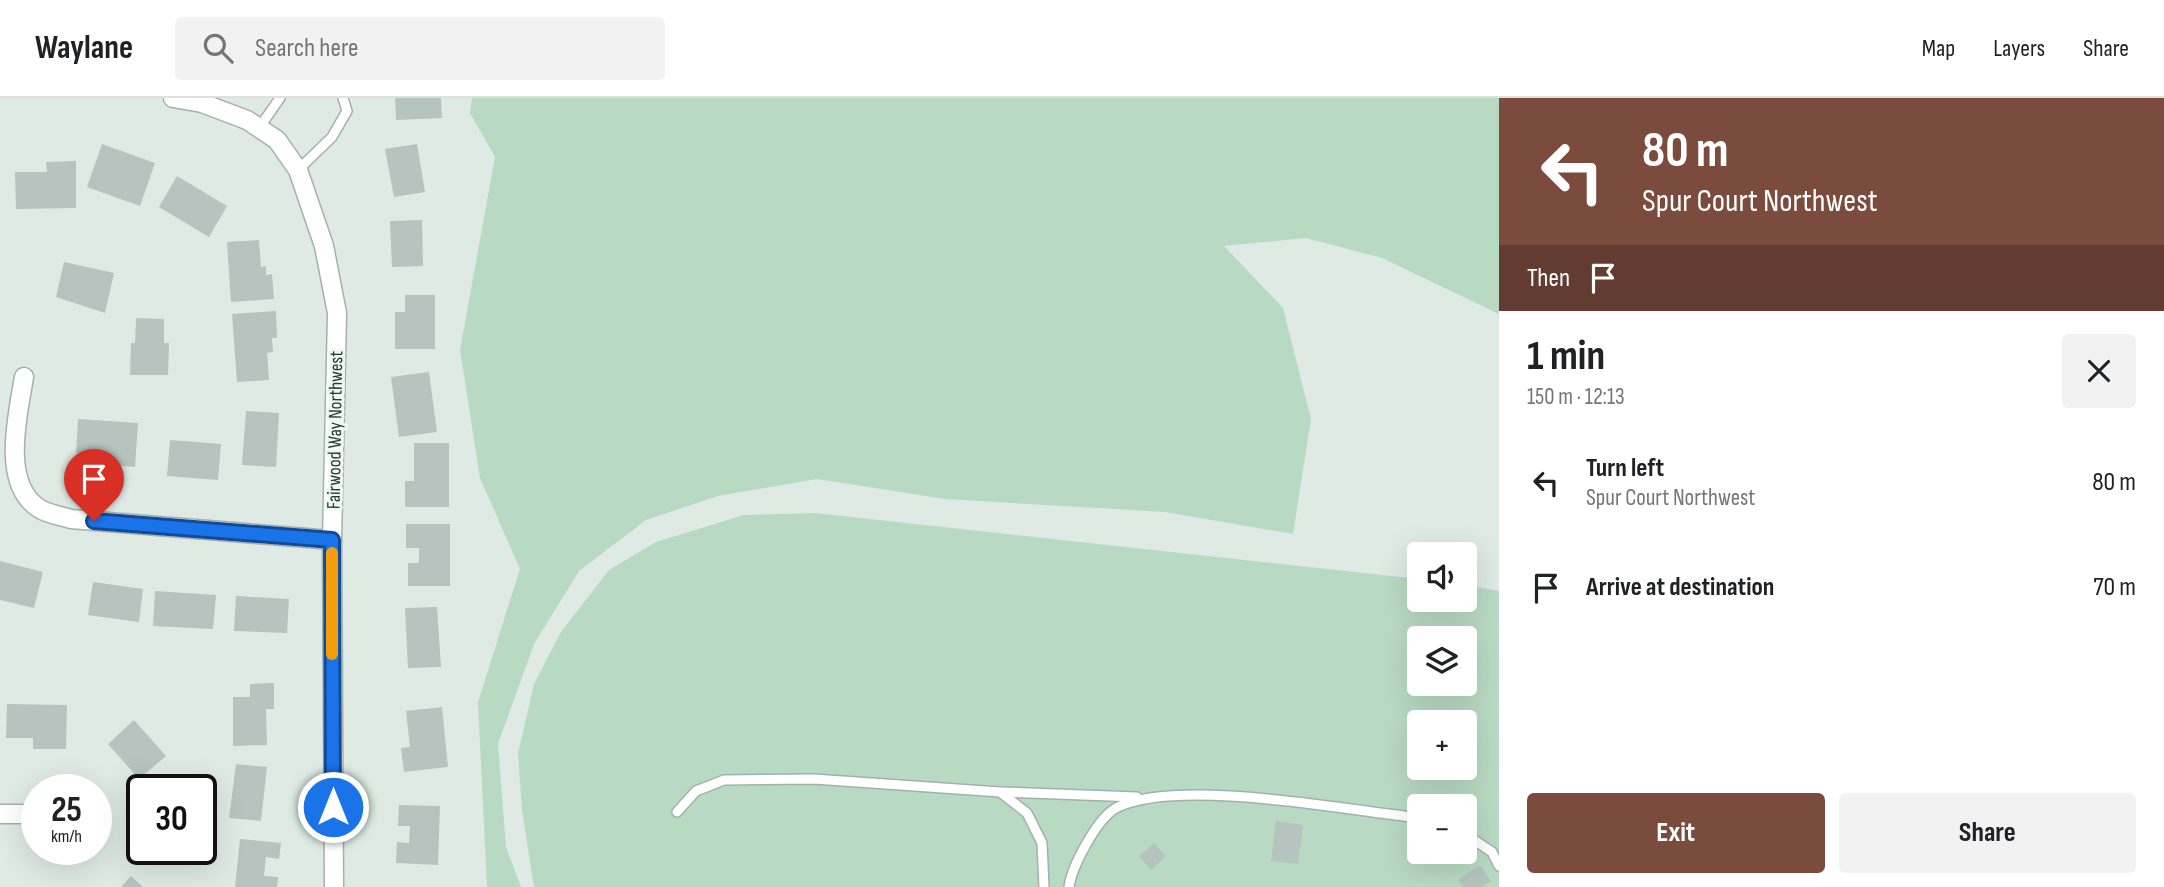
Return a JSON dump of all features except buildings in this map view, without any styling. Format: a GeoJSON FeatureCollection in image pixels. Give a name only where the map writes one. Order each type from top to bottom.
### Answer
{"type":"FeatureCollection","features":[{"type":"Feature","properties":{"kind":"street","name":"Fairwood Way Northwest"},"geometry":{"type":"LineString","coordinates":[[173,98],[202,103],[259,128],[277,140],[298,170],[324,246],[337,313],[332,540],[334,887]]}},
{"type":"Feature","properties":{"kind":"street"},"geometry":{"type":"LineString","coordinates":[[24,377],[14,455],[20,485],[40,510],[71,519],[332,540]]}},
{"type":"Feature","properties":{"kind":"street"},"geometry":{"type":"LineString","coordinates":[[0,814],[21,814]]}},
{"type":"Feature","properties":{"kind":"lane"},"geometry":{"type":"LineString","coordinates":[[259,128],[280,98]]}},
{"type":"Feature","properties":{"kind":"lane"},"geometry":{"type":"LineString","coordinates":[[298,170],[332,137],[347,111],[343,98]]}},
{"type":"Feature","properties":{"kind":"lane"},"geometry":{"type":"LineString","coordinates":[[677,812],[696,791],[724,780],[814,779],[1000,792],[1143,798],[1251,798],[1407,817]]}},
{"type":"Feature","properties":{"kind":"lane"},"geometry":{"type":"LineString","coordinates":[[1000,792],[1027,813],[1042,843],[1044,887]]}},
{"type":"Feature","properties":{"kind":"lane"},"geometry":{"type":"LineString","coordinates":[[1069,887],[1070,877],[1089,839],[1115,808],[1143,798]]}},
{"type":"Feature","properties":{"kind":"lane"},"geometry":{"type":"LineString","coordinates":[[1477,842],[1492,852],[1499,866]]}},
{"type":"Feature","properties":{"kind":"green space"},"geometry":{"type":"Polygon","coordinates":[[[472,98],[1499,98],[1499,314],[1382,258],[1306,238],[1224,246],[1283,308],[1311,419],[1293,534],[1165,512],[945,499],[817,479],[718,496],[646,520],[579,571],[534,644],[498,744],[506,847],[521,887],[487,887],[478,702],[520,569],[480,478],[460,350],[495,157],[470,113],[472,98]]]}},
{"type":"Feature","properties":{"kind":"green space"},"geometry":{"type":"Polygon","coordinates":[[[815,513],[1407,578],[1407,612],[1477,612],[1477,587],[1499,591],[1499,887],[534,887],[522,810],[518,753],[534,684],[561,632],[609,570],[656,542],[744,515],[815,513]]]}},
{"type":"Feature","properties":{"kind":"slow traffic"},"geometry":{"type":"LineString","coordinates":[[332,553],[332,654]]}},
{"type":"Feature","properties":{"kind":"route"},"geometry":{"type":"LineString","coordinates":[[94,521],[332,540],[333,807]]}}]}
